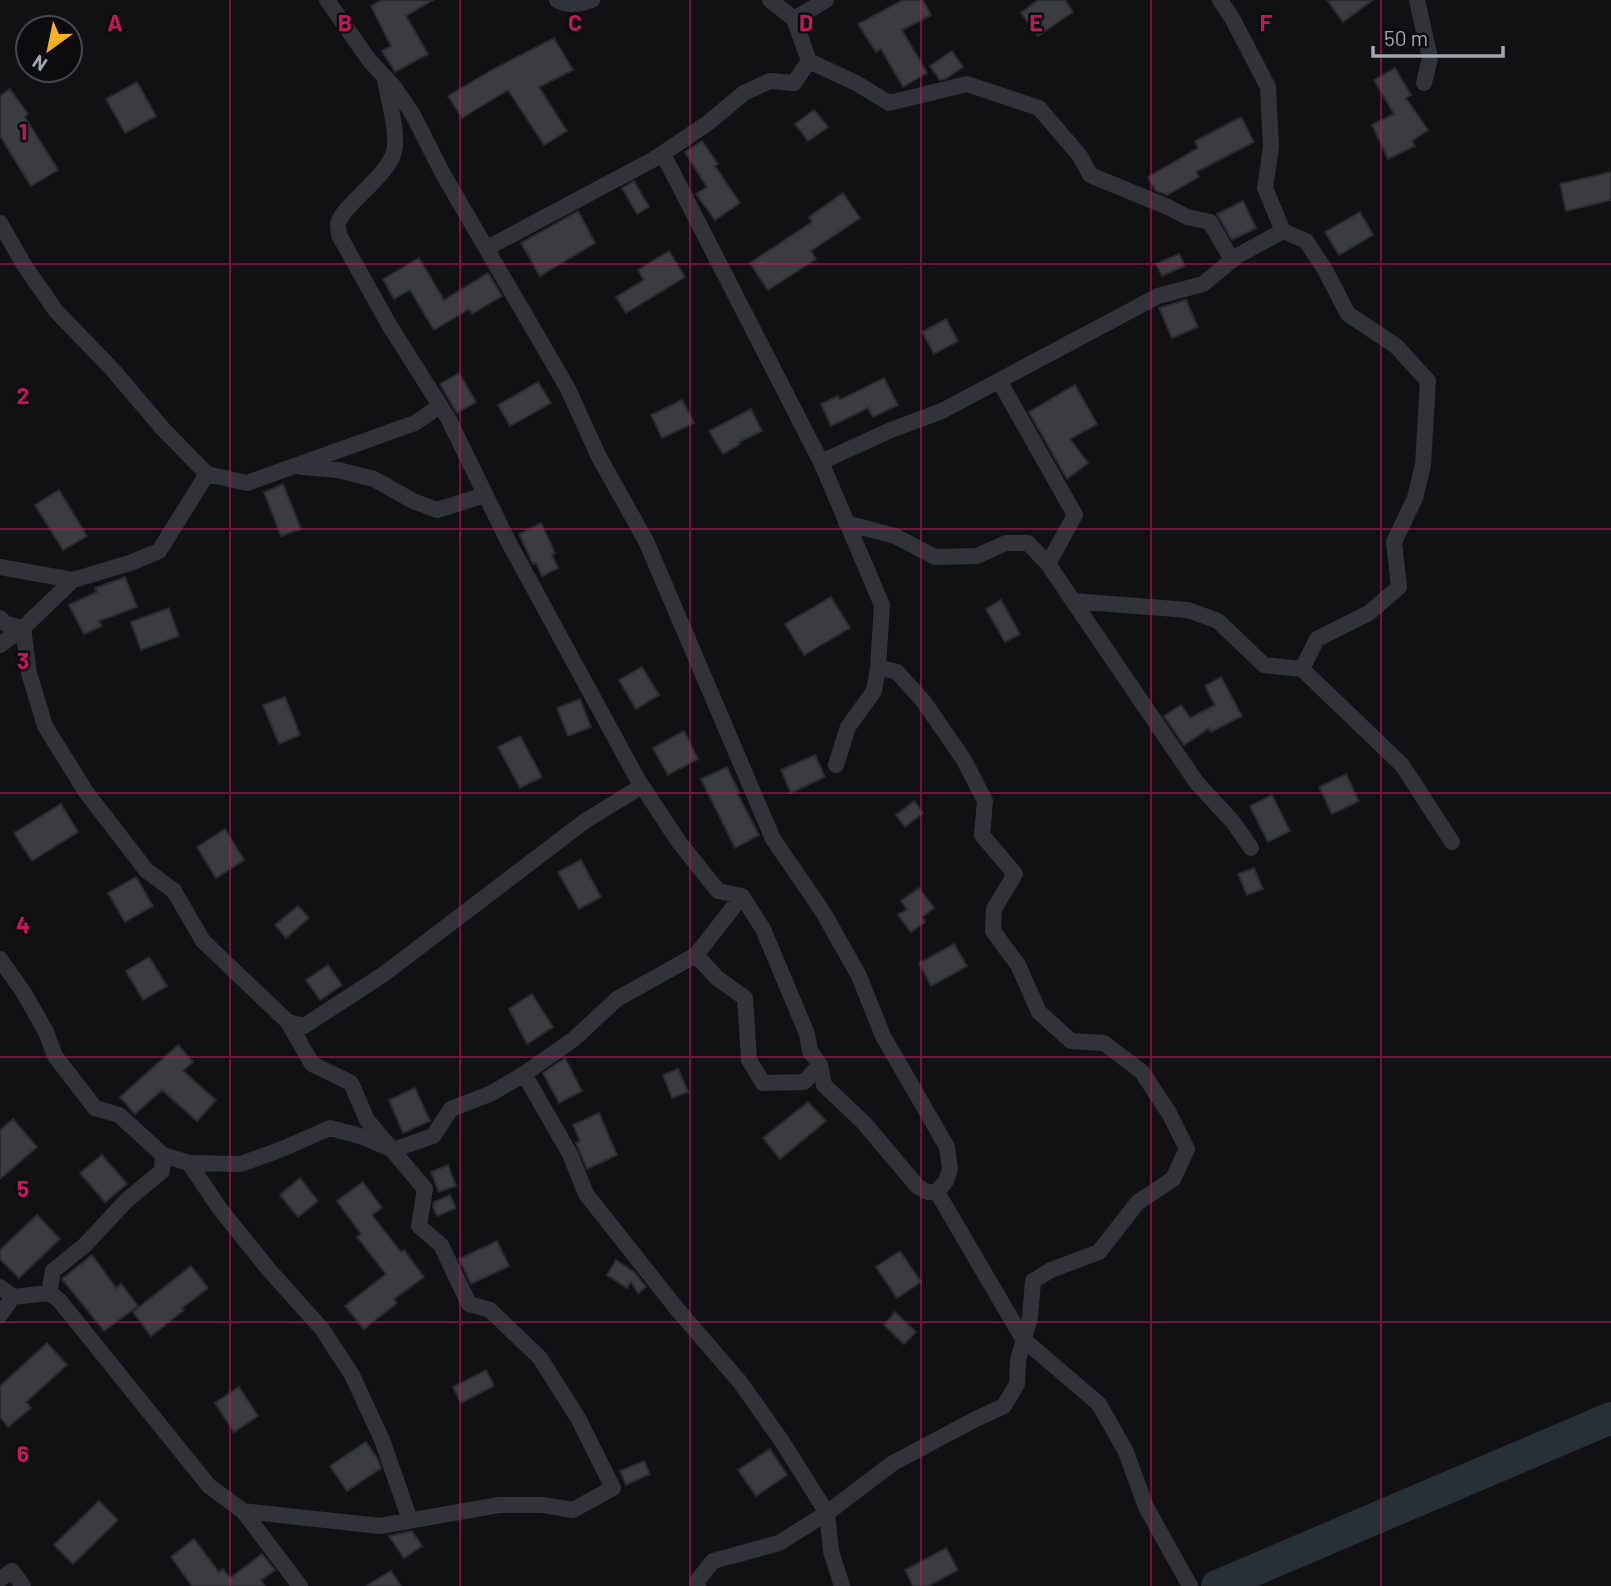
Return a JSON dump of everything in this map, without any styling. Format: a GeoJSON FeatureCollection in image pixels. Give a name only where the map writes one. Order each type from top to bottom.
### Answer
{"type":"FeatureCollection","features":[{"type":"Feature","properties":{"kind":"street"},"geometry":{"type":"LineString","coordinates":[[327,0],[369,60],[412,113],[443,174],[567,387],[599,457],[646,541],[773,839],[823,912],[859,976],[883,1036],[947,1147],[950,1169],[946,1181],[937,1192]]}},
{"type":"Feature","properties":{"kind":"street"},"geometry":{"type":"LineString","coordinates":[[557,0],[563,4],[592,0]]}},
{"type":"Feature","properties":{"kind":"street"},"geometry":{"type":"LineString","coordinates":[[771,0],[794,19],[808,61],[856,83],[889,103],[967,84],[1040,108],[1080,156],[1090,175],[1168,206],[1187,218],[1210,222],[1232,260]]}},
{"type":"Feature","properties":{"kind":"street"},"geometry":{"type":"LineString","coordinates":[[794,19],[826,0]]}},
{"type":"Feature","properties":{"kind":"street"},"geometry":{"type":"LineString","coordinates":[[1220,0],[1268,88],[1271,147],[1265,188],[1283,231],[1306,241],[1324,268],[1348,314],[1396,346],[1428,382],[1423,465],[1415,498],[1394,542],[1399,587],[1369,613],[1317,639],[1302,669]]}},
{"type":"Feature","properties":{"kind":"street"},"geometry":{"type":"LineString","coordinates":[[1417,0],[1430,58],[1424,83]]}},
{"type":"Feature","properties":{"kind":"street"},"geometry":{"type":"LineString","coordinates":[[486,248],[663,154],[708,123],[744,93],[770,81],[794,83],[808,61]]}},
{"type":"Feature","properties":{"kind":"street"},"geometry":{"type":"LineString","coordinates":[[385,77],[395,139],[394,154],[370,188],[342,215],[338,225],[339,235],[397,338],[440,406],[642,786],[679,842],[718,891],[742,896],[762,929],[807,1034],[810,1051],[820,1065],[824,1085],[864,1123],[918,1186],[927,1192],[937,1192]]}},
{"type":"Feature","properties":{"kind":"street"},"geometry":{"type":"LineString","coordinates":[[663,154],[821,462],[882,606],[878,667],[873,691],[848,727],[836,765]]}},
{"type":"Feature","properties":{"kind":"street"},"geometry":{"type":"LineString","coordinates":[[0,223],[24,265],[56,311],[113,369],[163,429],[207,474],[247,483],[415,423],[440,406]]}},
{"type":"Feature","properties":{"kind":"street"},"geometry":{"type":"LineString","coordinates":[[821,462],[891,430],[942,411],[1158,296],[1203,284],[1232,260],[1283,231]]}},
{"type":"Feature","properties":{"kind":"street"},"geometry":{"type":"LineString","coordinates":[[1000,382],[1075,515],[1048,564]]}},
{"type":"Feature","properties":{"kind":"street"},"geometry":{"type":"LineString","coordinates":[[296,466],[338,470],[374,479],[437,510],[485,495]]}},
{"type":"Feature","properties":{"kind":"street"},"geometry":{"type":"LineString","coordinates":[[0,567],[73,580],[130,563],[159,551],[207,474]]}},
{"type":"Feature","properties":{"kind":"street"},"geometry":{"type":"LineString","coordinates":[[846,523],[895,536],[935,557],[977,556],[1006,543],[1028,542],[1048,564],[1197,783],[1233,822],[1251,848]]}},
{"type":"Feature","properties":{"kind":"street"},"geometry":{"type":"LineString","coordinates":[[0,645],[23,628],[73,580]]}},
{"type":"Feature","properties":{"kind":"street"},"geometry":{"type":"LineString","coordinates":[[1073,601],[1188,610],[1219,621],[1264,665],[1302,669],[1402,765],[1452,842]]}},
{"type":"Feature","properties":{"kind":"street"},"geometry":{"type":"LineString","coordinates":[[0,618],[6,624],[23,628]]}},
{"type":"Feature","properties":{"kind":"street"},"geometry":{"type":"LineString","coordinates":[[23,628],[29,673],[45,726],[86,792],[146,870],[174,891],[203,941],[288,1022],[312,1064],[351,1083],[367,1120],[425,1189],[419,1226],[441,1245],[469,1304],[490,1310],[540,1358],[578,1418],[613,1488],[573,1510],[543,1505],[499,1505],[380,1526],[243,1511]]}},
{"type":"Feature","properties":{"kind":"street"},"geometry":{"type":"LineString","coordinates":[[698,1586],[697,1581],[713,1561],[779,1543],[827,1513],[893,1463],[1004,1406],[1017,1384],[1018,1360],[1030,1318],[1033,1281],[1051,1270],[1099,1252],[1138,1202],[1173,1180],[1187,1149],[1169,1113],[1142,1072],[1104,1043],[1071,1041],[1039,1012],[1018,965],[993,931],[994,909],[1015,874],[982,835],[985,801],[964,760],[924,702],[897,671],[878,667]]}},
{"type":"Feature","properties":{"kind":"street"},"geometry":{"type":"LineString","coordinates":[[288,1022],[304,1026],[384,974],[556,842],[642,786]]}},
{"type":"Feature","properties":{"kind":"street"},"geometry":{"type":"LineString","coordinates":[[0,959],[41,1022],[55,1056],[95,1108],[119,1115],[163,1155],[189,1163],[241,1164],[330,1128],[360,1136],[393,1150],[433,1136],[451,1109],[492,1093],[524,1074],[574,1039],[617,999],[696,955],[742,896]]}},
{"type":"Feature","properties":{"kind":"street"},"geometry":{"type":"LineString","coordinates":[[696,955],[717,978],[745,998],[749,1060],[763,1083],[804,1082],[820,1065]]}},
{"type":"Feature","properties":{"kind":"street"},"geometry":{"type":"LineString","coordinates":[[524,1074],[570,1154],[586,1194],[677,1309],[740,1382],[827,1513],[831,1551],[842,1586]]}},
{"type":"Feature","properties":{"kind":"street"},"geometry":{"type":"LineString","coordinates":[[49,1293],[53,1271],[85,1245],[127,1200],[162,1171],[163,1155]]}},
{"type":"Feature","properties":{"kind":"street"},"geometry":{"type":"LineString","coordinates":[[189,1163],[220,1209],[322,1329],[352,1375],[382,1440],[410,1520]]}},
{"type":"Feature","properties":{"kind":"street"},"geometry":{"type":"LineString","coordinates":[[937,1192],[1023,1339],[1099,1404],[1126,1452],[1146,1507],[1191,1586]]}},
{"type":"Feature","properties":{"kind":"street"},"geometry":{"type":"LineString","coordinates":[[0,1315],[7,1292],[49,1293],[60,1300],[209,1486],[243,1511],[300,1586]]}},
{"type":"Feature","properties":{"kind":"street"},"geometry":{"type":"LineString","coordinates":[[0,1579],[12,1571],[23,1586]]}},
{"type":"Feature","properties":{"kind":"building"},"geometry":{"type":"Polygon","coordinates":[[[382,0],[433,0],[406,16],[428,54],[395,72],[382,51],[391,46],[371,6],[382,0]]]}},
{"type":"Feature","properties":{"kind":"building"},"geometry":{"type":"Polygon","coordinates":[[[903,0],[923,0],[931,15],[902,30],[927,73],[903,87],[881,49],[876,52],[858,24],[903,0]]]}},
{"type":"Feature","properties":{"kind":"building"},"geometry":{"type":"Polygon","coordinates":[[[1038,0],[1065,0],[1073,12],[1038,36],[1021,13],[1038,0]]]}},
{"type":"Feature","properties":{"kind":"building"},"geometry":{"type":"Polygon","coordinates":[[[1327,0],[1373,0],[1343,22],[1327,0]]]}},
{"type":"Feature","properties":{"kind":"building"},"geometry":{"type":"Polygon","coordinates":[[[554,38],[573,70],[539,87],[567,131],[544,145],[508,90],[462,118],[448,96],[554,38]]]}},
{"type":"Feature","properties":{"kind":"building"},"geometry":{"type":"Polygon","coordinates":[[[952,51],[963,67],[940,80],[930,66],[952,51]]]}},
{"type":"Feature","properties":{"kind":"building"},"geometry":{"type":"Polygon","coordinates":[[[1395,68],[1411,95],[1406,98],[1428,130],[1412,141],[1415,146],[1388,159],[1372,125],[1394,114],[1374,80],[1395,68]]]}},
{"type":"Feature","properties":{"kind":"building"},"geometry":{"type":"Polygon","coordinates":[[[137,82],[156,116],[125,133],[106,99],[137,82]]]}},
{"type":"Feature","properties":{"kind":"building"},"geometry":{"type":"Polygon","coordinates":[[[10,89],[28,114],[25,117],[58,170],[31,186],[0,136],[0,96],[10,89]]]}},
{"type":"Feature","properties":{"kind":"building"},"geometry":{"type":"Polygon","coordinates":[[[814,110],[828,127],[808,141],[795,124],[814,110]]]}},
{"type":"Feature","properties":{"kind":"building"},"geometry":{"type":"Polygon","coordinates":[[[1241,117],[1254,142],[1196,172],[1199,177],[1167,195],[1156,191],[1148,177],[1198,148],[1195,141],[1241,117]]]}},
{"type":"Feature","properties":{"kind":"building"},"geometry":{"type":"Polygon","coordinates":[[[702,141],[740,203],[715,220],[696,194],[707,187],[685,152],[702,141]]]}},
{"type":"Feature","properties":{"kind":"building"},"geometry":{"type":"Polygon","coordinates":[[[1611,172],[1611,200],[1566,211],[1560,184],[1611,172]]]}},
{"type":"Feature","properties":{"kind":"building"},"geometry":{"type":"Polygon","coordinates":[[[634,181],[649,207],[637,214],[622,188],[634,181]]]}},
{"type":"Feature","properties":{"kind":"building"},"geometry":{"type":"Polygon","coordinates":[[[843,193],[860,218],[811,251],[816,259],[768,290],[750,263],[812,222],[809,217],[843,193]]]}},
{"type":"Feature","properties":{"kind":"building"},"geometry":{"type":"Polygon","coordinates":[[[1243,201],[1256,228],[1232,240],[1217,214],[1243,201]]]}},
{"type":"Feature","properties":{"kind":"building"},"geometry":{"type":"Polygon","coordinates":[[[578,211],[595,243],[540,276],[521,243],[578,211]]]}},
{"type":"Feature","properties":{"kind":"building"},"geometry":{"type":"Polygon","coordinates":[[[1360,212],[1373,235],[1339,255],[1325,232],[1360,212]]]}},
{"type":"Feature","properties":{"kind":"building"},"geometry":{"type":"Polygon","coordinates":[[[669,251],[685,277],[626,313],[616,297],[644,280],[638,270],[669,251]]]}},
{"type":"Feature","properties":{"kind":"building"},"geometry":{"type":"Polygon","coordinates":[[[1179,254],[1185,266],[1162,276],[1156,264],[1179,254]]]}},
{"type":"Feature","properties":{"kind":"building"},"geometry":{"type":"Polygon","coordinates":[[[419,258],[444,300],[488,273],[502,296],[472,314],[469,309],[434,330],[410,290],[394,299],[383,279],[419,258]]]}},
{"type":"Feature","properties":{"kind":"building"},"geometry":{"type":"Polygon","coordinates":[[[1186,300],[1198,327],[1172,338],[1159,308],[1186,300]]]}},
{"type":"Feature","properties":{"kind":"building"},"geometry":{"type":"Polygon","coordinates":[[[946,319],[958,341],[934,354],[922,332],[946,319]]]}},
{"type":"Feature","properties":{"kind":"building"},"geometry":{"type":"Polygon","coordinates":[[[459,373],[476,402],[457,413],[440,384],[459,373]]]}},
{"type":"Feature","properties":{"kind":"building"},"geometry":{"type":"Polygon","coordinates":[[[884,378],[898,405],[873,417],[868,408],[831,426],[821,404],[838,396],[840,400],[884,378]]]}},
{"type":"Feature","properties":{"kind":"building"},"geometry":{"type":"Polygon","coordinates":[[[538,382],[551,403],[510,426],[498,405],[538,382]]]}},
{"type":"Feature","properties":{"kind":"building"},"geometry":{"type":"Polygon","coordinates":[[[1075,385],[1097,424],[1070,439],[1088,463],[1067,479],[1029,412],[1075,385]]]}},
{"type":"Feature","properties":{"kind":"building"},"geometry":{"type":"Polygon","coordinates":[[[682,400],[694,423],[662,438],[651,415],[682,400]]]}},
{"type":"Feature","properties":{"kind":"building"},"geometry":{"type":"Polygon","coordinates":[[[751,409],[762,431],[739,442],[740,444],[723,454],[709,431],[751,409]]]}},
{"type":"Feature","properties":{"kind":"building"},"geometry":{"type":"Polygon","coordinates":[[[283,484],[301,529],[281,536],[264,492],[283,484]]]}},
{"type":"Feature","properties":{"kind":"building"},"geometry":{"type":"Polygon","coordinates":[[[59,490],[87,536],[63,550],[35,505],[59,490]]]}},
{"type":"Feature","properties":{"kind":"building"},"geometry":{"type":"Polygon","coordinates":[[[541,523],[555,553],[552,555],[558,568],[542,576],[536,563],[533,564],[519,534],[541,523]]]}},
{"type":"Feature","properties":{"kind":"building"},"geometry":{"type":"Polygon","coordinates":[[[125,577],[137,607],[99,621],[102,626],[84,634],[69,605],[97,592],[95,588],[125,577]]]}},
{"type":"Feature","properties":{"kind":"building"},"geometry":{"type":"Polygon","coordinates":[[[831,597],[850,628],[804,655],[785,624],[831,597]]]}},
{"type":"Feature","properties":{"kind":"building"},"geometry":{"type":"Polygon","coordinates":[[[1001,600],[1020,634],[1005,642],[986,609],[1001,600]]]}},
{"type":"Feature","properties":{"kind":"building"},"geometry":{"type":"Polygon","coordinates":[[[169,608],[179,636],[141,650],[131,622],[169,608]]]}},
{"type":"Feature","properties":{"kind":"building"},"geometry":{"type":"Polygon","coordinates":[[[642,667],[659,695],[636,709],[619,680],[642,667]]]}},
{"type":"Feature","properties":{"kind":"building"},"geometry":{"type":"Polygon","coordinates":[[[1221,677],[1242,716],[1211,732],[1209,728],[1184,745],[1164,716],[1181,705],[1190,718],[1215,705],[1205,686],[1221,677]]]}},
{"type":"Feature","properties":{"kind":"building"},"geometry":{"type":"Polygon","coordinates":[[[285,697],[300,735],[279,744],[263,705],[285,697]]]}},
{"type":"Feature","properties":{"kind":"building"},"geometry":{"type":"Polygon","coordinates":[[[580,699],[591,727],[568,736],[557,708],[580,699]]]}},
{"type":"Feature","properties":{"kind":"building"},"geometry":{"type":"Polygon","coordinates":[[[684,731],[698,759],[668,775],[653,748],[684,731]]]}},
{"type":"Feature","properties":{"kind":"building"},"geometry":{"type":"Polygon","coordinates":[[[520,736],[542,777],[520,788],[498,747],[520,736]]]}},
{"type":"Feature","properties":{"kind":"building"},"geometry":{"type":"Polygon","coordinates":[[[815,755],[825,777],[791,793],[781,770],[815,755]]]}},
{"type":"Feature","properties":{"kind":"building"},"geometry":{"type":"Polygon","coordinates":[[[727,767],[759,835],[735,848],[701,779],[727,767]]]}},
{"type":"Feature","properties":{"kind":"building"},"geometry":{"type":"Polygon","coordinates":[[[1346,774],[1359,801],[1332,814],[1319,787],[1346,774]]]}},
{"type":"Feature","properties":{"kind":"building"},"geometry":{"type":"Polygon","coordinates":[[[1272,795],[1290,831],[1268,842],[1250,806],[1272,795]]]}},
{"type":"Feature","properties":{"kind":"building"},"geometry":{"type":"Polygon","coordinates":[[[914,801],[923,813],[905,827],[896,815],[914,801]]]}},
{"type":"Feature","properties":{"kind":"building"},"geometry":{"type":"Polygon","coordinates":[[[61,804],[78,832],[32,861],[14,833],[61,804]]]}},
{"type":"Feature","properties":{"kind":"building"},"geometry":{"type":"Polygon","coordinates":[[[225,829],[244,860],[216,878],[197,847],[225,829]]]}},
{"type":"Feature","properties":{"kind":"building"},"geometry":{"type":"Polygon","coordinates":[[[581,860],[601,897],[579,909],[558,872],[581,860]]]}},
{"type":"Feature","properties":{"kind":"building"},"geometry":{"type":"Polygon","coordinates":[[[1254,868],[1263,889],[1247,895],[1238,874],[1254,868]]]}},
{"type":"Feature","properties":{"kind":"building"},"geometry":{"type":"Polygon","coordinates":[[[136,877],[153,906],[125,922],[108,893],[136,877]]]}},
{"type":"Feature","properties":{"kind":"building"},"geometry":{"type":"Polygon","coordinates":[[[919,888],[934,908],[922,917],[925,922],[911,932],[898,915],[907,909],[901,901],[919,888]]]}},
{"type":"Feature","properties":{"kind":"building"},"geometry":{"type":"Polygon","coordinates":[[[298,906],[309,918],[286,938],[275,925],[298,906]]]}},
{"type":"Feature","properties":{"kind":"building"},"geometry":{"type":"Polygon","coordinates":[[[954,944],[967,966],[931,986],[919,963],[954,944]]]}},
{"type":"Feature","properties":{"kind":"building"},"geometry":{"type":"Polygon","coordinates":[[[149,957],[167,986],[143,1000],[126,971],[149,957]]]}},
{"type":"Feature","properties":{"kind":"building"},"geometry":{"type":"Polygon","coordinates":[[[328,965],[342,985],[320,1000],[306,980],[328,965]]]}},
{"type":"Feature","properties":{"kind":"building"},"geometry":{"type":"Polygon","coordinates":[[[532,994],[553,1027],[527,1044],[509,1009],[532,994]]]}},
{"type":"Feature","properties":{"kind":"building"},"geometry":{"type":"Polygon","coordinates":[[[178,1045],[193,1062],[183,1071],[216,1100],[197,1121],[162,1090],[135,1114],[120,1097],[178,1045]]]}},
{"type":"Feature","properties":{"kind":"building"},"geometry":{"type":"Polygon","coordinates":[[[565,1058],[582,1091],[559,1103],[543,1073],[565,1058]]]}},
{"type":"Feature","properties":{"kind":"building"},"geometry":{"type":"Polygon","coordinates":[[[678,1069],[688,1092],[672,1098],[663,1075],[678,1069]]]}},
{"type":"Feature","properties":{"kind":"building"},"geometry":{"type":"Polygon","coordinates":[[[415,1088],[430,1121],[403,1133],[389,1100],[415,1088]]]}},
{"type":"Feature","properties":{"kind":"building"},"geometry":{"type":"Polygon","coordinates":[[[808,1102],[826,1121],[780,1159],[763,1138],[808,1102]]]}},
{"type":"Feature","properties":{"kind":"building"},"geometry":{"type":"Polygon","coordinates":[[[599,1113],[617,1155],[587,1169],[576,1143],[580,1141],[573,1125],[599,1113]]]}},
{"type":"Feature","properties":{"kind":"building"},"geometry":{"type":"Polygon","coordinates":[[[13,1119],[37,1147],[0,1179],[0,1130],[13,1119]]]}},
{"type":"Feature","properties":{"kind":"building"},"geometry":{"type":"Polygon","coordinates":[[[102,1155],[127,1184],[105,1202],[80,1173],[102,1155]]]}},
{"type":"Feature","properties":{"kind":"building"},"geometry":{"type":"Polygon","coordinates":[[[448,1165],[456,1186],[439,1192],[431,1172],[448,1165]]]}},
{"type":"Feature","properties":{"kind":"building"},"geometry":{"type":"Polygon","coordinates":[[[300,1178],[318,1201],[298,1217],[280,1195],[300,1178]]]}},
{"type":"Feature","properties":{"kind":"building"},"geometry":{"type":"Polygon","coordinates":[[[363,1182],[382,1208],[372,1215],[424,1277],[394,1299],[397,1303],[364,1329],[345,1306],[386,1274],[357,1237],[361,1234],[337,1201],[363,1182]]]}},
{"type":"Feature","properties":{"kind":"building"},"geometry":{"type":"Polygon","coordinates":[[[450,1195],[456,1208],[437,1216],[434,1202],[450,1195]]]}},
{"type":"Feature","properties":{"kind":"building"},"geometry":{"type":"Polygon","coordinates":[[[37,1215],[60,1239],[19,1278],[0,1259],[0,1250],[37,1215]]]}},
{"type":"Feature","properties":{"kind":"building"},"geometry":{"type":"Polygon","coordinates":[[[497,1241],[509,1266],[471,1284],[459,1259],[497,1241]]]}},
{"type":"Feature","properties":{"kind":"building"},"geometry":{"type":"Polygon","coordinates":[[[900,1251],[921,1282],[897,1298],[876,1267],[900,1251]]]}},
{"type":"Feature","properties":{"kind":"building"},"geometry":{"type":"Polygon","coordinates":[[[92,1255],[116,1288],[121,1284],[138,1306],[104,1331],[62,1279],[92,1255]]]}},
{"type":"Feature","properties":{"kind":"building"},"geometry":{"type":"Polygon","coordinates":[[[616,1260],[634,1272],[646,1287],[638,1293],[631,1282],[627,1288],[607,1275],[616,1260]]]}},
{"type":"Feature","properties":{"kind":"building"},"geometry":{"type":"Polygon","coordinates":[[[191,1266],[208,1288],[151,1336],[133,1312],[191,1266]]]}},
{"type":"Feature","properties":{"kind":"building"},"geometry":{"type":"Polygon","coordinates":[[[895,1312],[916,1332],[904,1344],[884,1325],[895,1312]]]}},
{"type":"Feature","properties":{"kind":"building"},"geometry":{"type":"Polygon","coordinates":[[[47,1343],[67,1365],[26,1402],[31,1408],[8,1427],[0,1417],[0,1386],[47,1343]]]}},
{"type":"Feature","properties":{"kind":"building"},"geometry":{"type":"Polygon","coordinates":[[[486,1370],[494,1386],[461,1403],[453,1387],[486,1370]]]}},
{"type":"Feature","properties":{"kind":"building"},"geometry":{"type":"Polygon","coordinates":[[[239,1387],[258,1416],[234,1432],[215,1403],[239,1387]]]}},
{"type":"Feature","properties":{"kind":"building"},"geometry":{"type":"Polygon","coordinates":[[[366,1442],[381,1468],[347,1491],[330,1466],[366,1442]]]}},
{"type":"Feature","properties":{"kind":"building"},"geometry":{"type":"Polygon","coordinates":[[[770,1449],[787,1475],[756,1496],[738,1470],[770,1449]]]}},
{"type":"Feature","properties":{"kind":"building"},"geometry":{"type":"Polygon","coordinates":[[[644,1461],[650,1474],[626,1485],[620,1471],[644,1461]]]}},
{"type":"Feature","properties":{"kind":"building"},"geometry":{"type":"Polygon","coordinates":[[[99,1501],[118,1520],[73,1564],[54,1545],[99,1501]]]}},
{"type":"Feature","properties":{"kind":"building"},"geometry":{"type":"Polygon","coordinates":[[[412,1531],[422,1546],[404,1558],[389,1536],[412,1531]]]}},
{"type":"Feature","properties":{"kind":"building"},"geometry":{"type":"Polygon","coordinates":[[[194,1539],[219,1572],[223,1569],[230,1578],[262,1554],[275,1570],[261,1580],[265,1586],[192,1586],[171,1557],[194,1539]]]}},
{"type":"Feature","properties":{"kind":"building"},"geometry":{"type":"Polygon","coordinates":[[[946,1548],[958,1570],[928,1586],[913,1586],[905,1570],[946,1548]]]}},
{"type":"Feature","properties":{"kind":"building"},"geometry":{"type":"Polygon","coordinates":[[[391,1571],[401,1586],[366,1586],[391,1571]]]}},
{"type":"Feature","properties":{"kind":"waterway"},"geometry":{"type":"LineString","coordinates":[[1217,1586],[1611,1418]]}}]}
